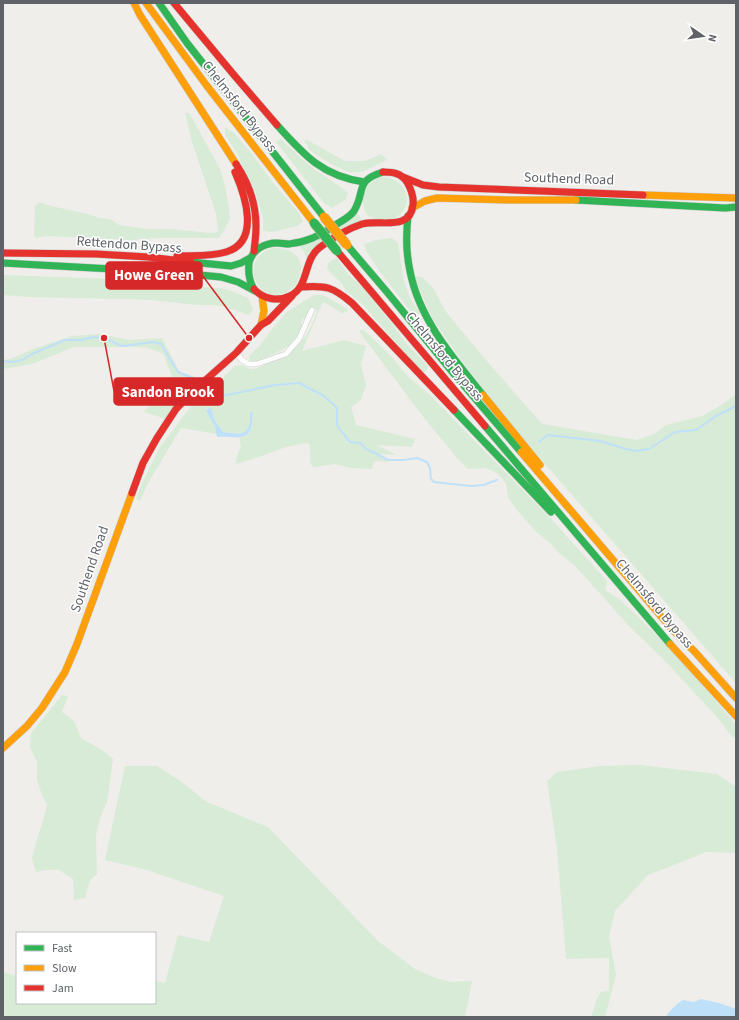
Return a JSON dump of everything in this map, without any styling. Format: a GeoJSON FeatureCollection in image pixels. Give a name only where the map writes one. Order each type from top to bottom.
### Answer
{"type":"FeatureCollection","features":[{"type":"Feature","properties":{"kind":"main road"},"geometry":{"type":"LineString","coordinates":[[134,3],[140,15],[240,170],[249,188],[256,226],[252,254],[248,268],[250,279],[264,303],[261,325]]}},
{"type":"Feature","properties":{"kind":"main road","name":"Chelmsford Bypass"},"geometry":{"type":"LineString","coordinates":[[146,3],[230,117],[314,223],[678,653],[736,716]]}},
{"type":"Feature","properties":{"kind":"main road","name":"Chelmsford Bypass"},"geometry":{"type":"LineString","coordinates":[[159,3],[191,49],[324,217],[454,374],[671,628],[736,698]]}},
{"type":"Feature","properties":{"kind":"main road"},"geometry":{"type":"LineString","coordinates":[[174,3],[235,78],[296,146],[322,168],[339,177],[364,182]]}},
{"type":"Feature","properties":{"kind":"main road"},"geometry":{"type":"LineString","coordinates":[[148,257],[224,253],[232,250],[240,244],[245,236],[248,227],[247,208],[244,195],[236,174],[216,134]]}},
{"type":"Feature","properties":{"kind":"main road","name":"Southend Road"},"geometry":{"type":"LineString","coordinates":[[364,182],[377,174],[389,172],[423,185],[439,187],[736,198]]}},
{"type":"Feature","properties":{"kind":"main road"},"geometry":{"type":"LineString","coordinates":[[403,177],[409,186],[412,196],[407,231],[407,252],[410,277],[421,305],[442,342],[671,628]]}},
{"type":"Feature","properties":{"kind":"main road","name":"Rettendon Bypass"},"geometry":{"type":"LineString","coordinates":[[3,253],[96,254],[148,257],[231,266],[244,262],[252,254],[266,245],[276,243],[289,244],[312,239],[339,223],[349,216],[354,210],[364,182]]}},
{"type":"Feature","properties":{"kind":"main road","name":"Southend Road"},"geometry":{"type":"LineString","coordinates":[[302,287],[309,262],[321,246],[342,233],[358,227],[368,224],[378,223],[388,225],[396,223],[402,220],[425,201],[437,198],[585,200],[725,208],[736,207]]}},
{"type":"Feature","properties":{"kind":"main road","name":"Rettendon Bypass"},"geometry":{"type":"LineString","coordinates":[[3,263],[167,272],[221,277],[238,282],[259,293],[275,299],[282,299],[292,296]]}},
{"type":"Feature","properties":{"kind":"main road"},"geometry":{"type":"LineString","coordinates":[[236,353],[261,325],[268,321],[302,287],[330,287],[340,293],[352,303],[629,594]]}},
{"type":"Feature","properties":{"kind":"main road","name":"Southend Road"},"geometry":{"type":"LineString","coordinates":[[3,748],[27,726],[42,708],[65,672],[77,644],[143,463],[156,438],[176,409],[192,392],[236,353]]}},
{"type":"Feature","properties":{"kind":"street"},"geometry":{"type":"LineString","coordinates":[[236,353],[242,360],[249,364],[257,364],[286,354],[299,339],[312,310]]}},
{"type":"Feature","properties":{"kind":"green space"},"geometry":{"type":"Polygon","coordinates":[[[185,113],[190,114],[220,169],[225,186],[230,218],[219,238],[158,238],[130,240],[47,236],[36,238],[34,235],[35,206],[39,202],[99,218],[110,219],[119,225],[147,229],[168,229],[211,233],[218,232],[216,214],[192,142],[185,113]]]}},
{"type":"Feature","properties":{"kind":"green space"},"geometry":{"type":"Polygon","coordinates":[[[225,127],[234,133],[253,155],[274,184],[299,213],[303,222],[297,226],[272,232],[263,231],[263,218],[255,191],[236,152],[225,135],[225,127]]]}},
{"type":"Feature","properties":{"kind":"green space"},"geometry":{"type":"Polygon","coordinates":[[[281,139],[303,160],[348,193],[346,199],[332,208],[324,203],[276,142],[281,139]]]}},
{"type":"Feature","properties":{"kind":"green space"},"geometry":{"type":"Polygon","coordinates":[[[304,140],[307,140],[345,161],[365,161],[381,154],[387,160],[362,172],[349,172],[321,158],[309,149],[304,140]]]}},
{"type":"Feature","properties":{"kind":"green space"},"geometry":{"type":"Polygon","coordinates":[[[384,177],[398,182],[402,186],[407,200],[404,210],[391,220],[368,216],[365,212],[363,203],[364,193],[371,182],[384,177]]]}},
{"type":"Feature","properties":{"kind":"green space"},"geometry":{"type":"Polygon","coordinates":[[[357,213],[363,221],[306,258],[304,252],[299,246],[357,213]]]}},
{"type":"Feature","properties":{"kind":"green space"},"geometry":{"type":"Polygon","coordinates":[[[392,238],[398,243],[404,281],[410,298],[420,313],[415,317],[378,269],[367,252],[364,244],[376,240],[392,238]]]}},
{"type":"Feature","properties":{"kind":"green space"},"geometry":{"type":"Polygon","coordinates":[[[272,248],[280,248],[292,252],[299,260],[301,266],[297,282],[293,288],[285,293],[275,295],[266,292],[259,287],[253,270],[255,262],[261,254],[272,248]]]}},
{"type":"Feature","properties":{"kind":"green space"},"geometry":{"type":"Polygon","coordinates":[[[336,258],[348,274],[363,288],[407,344],[428,366],[426,371],[422,372],[361,303],[346,291],[342,284],[327,269],[328,263],[336,258]]]}},
{"type":"Feature","properties":{"kind":"green space"},"geometry":{"type":"Polygon","coordinates":[[[3,275],[113,279],[227,289],[248,298],[253,309],[250,315],[214,305],[198,305],[150,300],[3,295],[3,275]]]}},
{"type":"Feature","properties":{"kind":"green space"},"geometry":{"type":"Polygon","coordinates":[[[414,276],[422,277],[433,288],[446,312],[542,424],[637,440],[654,434],[666,425],[702,416],[723,404],[736,394],[736,683],[532,449],[496,405],[464,364],[432,318],[414,276]]]}},
{"type":"Feature","properties":{"kind":"green space"},"geometry":{"type":"Polygon","coordinates":[[[314,295],[323,295],[344,307],[348,311],[347,313],[344,311],[343,314],[324,302],[302,351],[344,340],[366,346],[361,364],[366,385],[361,400],[351,407],[356,425],[415,439],[412,447],[377,445],[396,455],[377,454],[388,462],[375,461],[372,469],[351,468],[334,464],[315,467],[312,466],[310,461],[310,447],[309,444],[306,443],[286,447],[236,464],[237,455],[241,446],[239,438],[248,434],[250,431],[253,413],[250,413],[250,423],[248,429],[243,433],[223,432],[215,421],[211,408],[206,408],[215,426],[217,434],[181,428],[148,483],[140,501],[136,499],[160,447],[195,401],[203,393],[205,395],[235,366],[241,365],[250,369],[257,368],[286,353],[301,342],[312,325],[317,312],[316,309],[313,308],[307,318],[303,318],[301,323],[305,327],[304,332],[287,347],[260,361],[255,363],[250,362],[249,356],[261,344],[287,312],[314,295]]]}},
{"type":"Feature","properties":{"kind":"green space"},"geometry":{"type":"Polygon","coordinates":[[[359,329],[365,331],[394,359],[402,370],[430,395],[555,523],[607,581],[605,590],[627,606],[658,637],[698,680],[736,725],[736,735],[733,738],[717,717],[666,662],[627,624],[574,565],[535,531],[508,497],[506,483],[497,473],[485,468],[468,469],[457,458],[421,414],[361,334],[359,329]]]}},
{"type":"Feature","properties":{"kind":"green space"},"geometry":{"type":"Polygon","coordinates":[[[100,334],[130,340],[162,338],[179,371],[195,377],[194,381],[197,384],[166,419],[144,412],[173,379],[163,353],[143,347],[74,347],[32,364],[3,369],[3,360],[10,359],[33,349],[72,336],[100,334]]]}},
{"type":"Feature","properties":{"kind":"green space"},"geometry":{"type":"Polygon","coordinates":[[[62,695],[68,696],[62,712],[74,721],[81,738],[102,750],[113,759],[107,802],[100,818],[96,836],[97,874],[90,880],[85,898],[74,900],[73,879],[59,870],[36,872],[32,858],[47,805],[37,780],[37,762],[30,747],[31,733],[62,695]]]}},
{"type":"Feature","properties":{"kind":"green space"},"geometry":{"type":"Polygon","coordinates":[[[640,765],[717,774],[736,787],[736,853],[706,852],[648,875],[615,911],[609,937],[616,975],[605,1017],[591,1017],[601,992],[609,991],[609,958],[566,959],[557,849],[547,781],[557,772],[600,766],[640,765]]]}},
{"type":"Feature","properties":{"kind":"green space"},"geometry":{"type":"Polygon","coordinates":[[[125,766],[157,766],[179,780],[207,802],[268,827],[378,941],[415,969],[436,978],[452,982],[472,981],[465,1017],[3,1017],[3,972],[16,976],[16,1004],[156,1004],[156,981],[165,983],[178,935],[209,942],[224,896],[147,870],[105,860],[125,766]]]}},
{"type":"Feature","properties":{"kind":"water"},"geometry":{"type":"Polygon","coordinates":[[[211,408],[215,421],[223,432],[245,432],[249,424],[250,413],[253,412],[252,424],[249,433],[241,437],[217,437],[215,426],[206,409],[211,408]]]}},
{"type":"Feature","properties":{"kind":"water"},"geometry":{"type":"Polygon","coordinates":[[[701,999],[736,1009],[736,1017],[666,1017],[677,1004],[683,1000],[694,1002],[701,999]]]}},
{"type":"Feature","properties":{"kind":"waterway"},"geometry":{"type":"LineString","coordinates":[[3,361],[12,362],[22,360],[32,354],[65,340],[81,340],[93,337],[104,338],[122,346],[154,342],[161,344],[178,372],[195,379]]}},
{"type":"Feature","properties":{"kind":"waterway"},"geometry":{"type":"LineString","coordinates":[[205,392],[213,397],[275,385],[299,383],[324,396],[337,408],[337,425],[350,442],[360,443],[366,449],[388,460],[417,458],[427,462],[430,468],[431,479],[434,482],[471,486],[483,485],[497,480]]}},
{"type":"Feature","properties":{"kind":"waterway"},"geometry":{"type":"LineString","coordinates":[[539,442],[548,435],[600,441],[636,451],[649,449],[675,432],[696,430],[716,416],[736,406]]}},
{"type":"Feature","properties":{"kind":"traffic: fast"},"geometry":{"type":"LineString","coordinates":[[159,3],[187,43],[324,217]]}},
{"type":"Feature","properties":{"kind":"traffic: fast"},"geometry":{"type":"LineString","coordinates":[[277,125],[305,155],[325,169],[336,175],[364,182]]}},
{"type":"Feature","properties":{"kind":"traffic: fast"},"geometry":{"type":"LineString","coordinates":[[254,289],[250,280],[249,263],[253,254],[259,248],[272,243],[289,244],[303,241],[326,231],[354,211],[358,204],[364,183],[374,175],[383,172]]}},
{"type":"Feature","properties":{"kind":"traffic: fast"},"geometry":{"type":"LineString","coordinates":[[576,200],[725,208],[736,207]]}},
{"type":"Feature","properties":{"kind":"traffic: fast"},"geometry":{"type":"LineString","coordinates":[[408,216],[408,257],[414,289],[429,322],[460,367],[483,395]]}},
{"type":"Feature","properties":{"kind":"traffic: fast"},"geometry":{"type":"LineString","coordinates":[[314,223],[337,251]]}},
{"type":"Feature","properties":{"kind":"traffic: fast"},"geometry":{"type":"LineString","coordinates":[[347,245],[521,452]]}},
{"type":"Feature","properties":{"kind":"traffic: fast"},"geometry":{"type":"LineString","coordinates":[[191,262],[231,266],[250,258]]}},
{"type":"Feature","properties":{"kind":"traffic: fast"},"geometry":{"type":"LineString","coordinates":[[3,263],[167,272],[221,277],[238,282],[255,291]]}},
{"type":"Feature","properties":{"kind":"traffic: fast"},"geometry":{"type":"LineString","coordinates":[[454,410],[551,512]]}},
{"type":"Feature","properties":{"kind":"traffic: fast"},"geometry":{"type":"LineString","coordinates":[[485,426],[670,644]]}},
{"type":"Feature","properties":{"kind":"traffic: slow"},"geometry":{"type":"LineString","coordinates":[[134,3],[140,15],[236,164]]}},
{"type":"Feature","properties":{"kind":"traffic: slow"},"geometry":{"type":"LineString","coordinates":[[146,3],[207,86],[314,223]]}},
{"type":"Feature","properties":{"kind":"traffic: slow"},"geometry":{"type":"LineString","coordinates":[[643,195],[736,198]]}},
{"type":"Feature","properties":{"kind":"traffic: slow"},"geometry":{"type":"LineString","coordinates":[[412,208],[425,201],[437,198],[576,200]]}},
{"type":"Feature","properties":{"kind":"traffic: slow"},"geometry":{"type":"LineString","coordinates":[[324,217],[347,245]]}},
{"type":"Feature","properties":{"kind":"traffic: slow"},"geometry":{"type":"LineString","coordinates":[[261,325],[264,311],[262,296]]}},
{"type":"Feature","properties":{"kind":"traffic: slow"},"geometry":{"type":"LineString","coordinates":[[483,395],[540,465]]}},
{"type":"Feature","properties":{"kind":"traffic: slow"},"geometry":{"type":"LineString","coordinates":[[521,452],[671,628],[695,652],[736,698]]}},
{"type":"Feature","properties":{"kind":"traffic: slow"},"geometry":{"type":"LineString","coordinates":[[3,748],[27,726],[42,708],[65,672],[77,644],[132,493]]}},
{"type":"Feature","properties":{"kind":"traffic: slow"},"geometry":{"type":"LineString","coordinates":[[670,644],[736,716]]}},
{"type":"Feature","properties":{"kind":"traffic: jam"},"geometry":{"type":"LineString","coordinates":[[174,3],[277,125]]}},
{"type":"Feature","properties":{"kind":"traffic: jam"},"geometry":{"type":"LineString","coordinates":[[236,164],[248,186],[255,210],[256,235],[254,251]]}},
{"type":"Feature","properties":{"kind":"traffic: jam"},"geometry":{"type":"LineString","coordinates":[[177,256],[220,254],[237,247],[244,239],[247,228],[246,205],[235,172]]}},
{"type":"Feature","properties":{"kind":"traffic: jam"},"geometry":{"type":"LineString","coordinates":[[254,289],[266,297],[276,299],[290,296],[300,287],[314,253],[329,241],[345,231],[362,224],[393,223],[406,219],[411,213],[413,205],[411,190],[405,179],[399,175],[383,172]]}},
{"type":"Feature","properties":{"kind":"traffic: jam"},"geometry":{"type":"LineString","coordinates":[[403,177],[423,185],[439,187],[643,195]]}},
{"type":"Feature","properties":{"kind":"traffic: jam"},"geometry":{"type":"LineString","coordinates":[[337,251],[485,426]]}},
{"type":"Feature","properties":{"kind":"traffic: jam"},"geometry":{"type":"LineString","coordinates":[[3,253],[96,254],[148,257],[191,262]]}},
{"type":"Feature","properties":{"kind":"traffic: jam"},"geometry":{"type":"LineString","coordinates":[[301,287],[317,286],[329,288],[340,293],[352,303],[454,410]]}},
{"type":"Feature","properties":{"kind":"traffic: jam"},"geometry":{"type":"LineString","coordinates":[[132,493],[143,463],[176,409],[192,392],[236,353],[261,325],[268,321],[292,296]]}},
{"type":"Feature","properties":{"kind":"place","name":"Sandon Brook"},"geometry":{"type":"Point","coordinates":[104,338]}},
{"type":"Feature","properties":{"kind":"place","name":"Howe Green"},"geometry":{"type":"Point","coordinates":[249,338]}}]}
